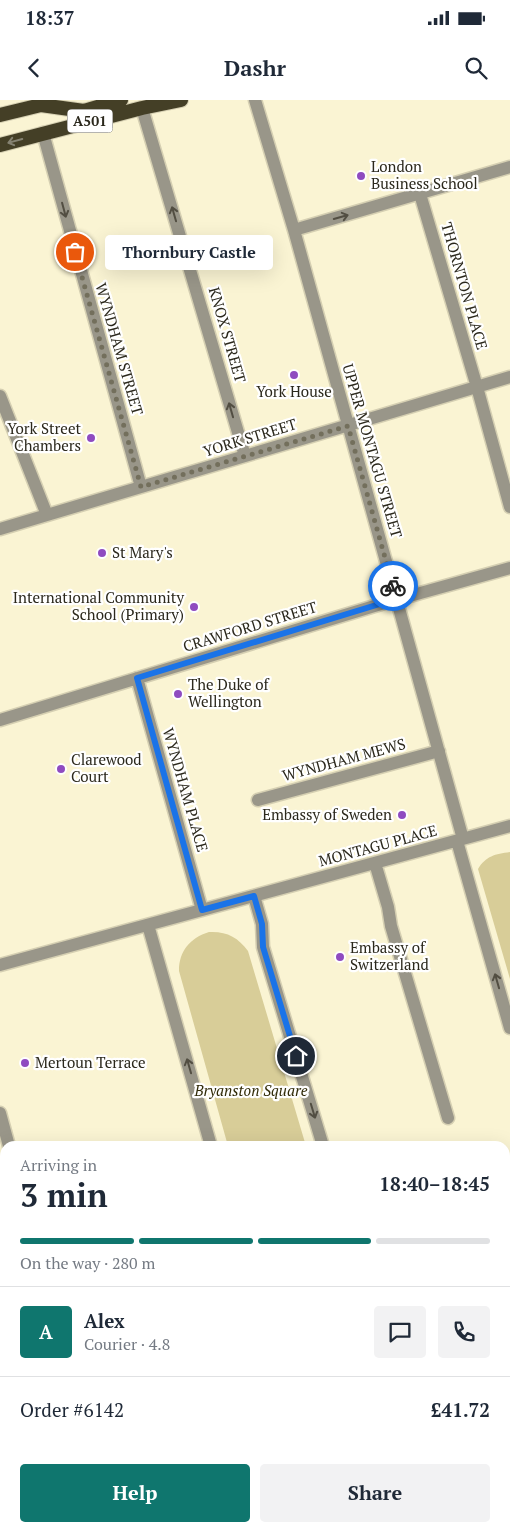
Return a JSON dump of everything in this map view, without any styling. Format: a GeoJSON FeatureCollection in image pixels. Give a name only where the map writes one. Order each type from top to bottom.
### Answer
{"type":"FeatureCollection","features":[{"type":"Feature","properties":{"kind":"highway"},"geometry":{"type":"LineString","coordinates":[[0,115],[46,102],[84,110],[121,100]]}},
{"type":"Feature","properties":{"kind":"highway","name":"A501"},"geometry":{"type":"LineString","coordinates":[[0,145],[142,108],[181,100]]}},
{"type":"Feature","properties":{"kind":"street","name":"UPPER MONTAGU STREET"},"geometry":{"type":"LineString","coordinates":[[255,100],[294,230],[439,751],[460,840],[510,1028]]}},
{"type":"Feature","properties":{"kind":"street","name":"KNOX STREET"},"geometry":{"type":"LineString","coordinates":[[142,108],[245,456]]}},
{"type":"Feature","properties":{"kind":"street","name":"WYNDHAM STREET"},"geometry":{"type":"LineString","coordinates":[[43,133],[141,487]]}},
{"type":"Feature","properties":{"kind":"street"},"geometry":{"type":"LineString","coordinates":[[294,230],[510,167]]}},
{"type":"Feature","properties":{"kind":"street","name":"THORNTON PLACE"},"geometry":{"type":"LineString","coordinates":[[420,194],[510,507]]}},
{"type":"Feature","properties":{"kind":"street","name":"YORK STREET"},"geometry":{"type":"LineString","coordinates":[[0,529],[510,377]]}},
{"type":"Feature","properties":{"kind":"street"},"geometry":{"type":"LineString","coordinates":[[0,396],[46,515]]}},
{"type":"Feature","properties":{"kind":"street","name":"CRAWFORD STREET"},"geometry":{"type":"LineString","coordinates":[[0,720],[396,599],[510,568]]}},
{"type":"Feature","properties":{"kind":"street","name":"WYNDHAM PLACE"},"geometry":{"type":"LineString","coordinates":[[137,678],[202,910]]}},
{"type":"Feature","properties":{"kind":"street","name":"WYNDHAM MEWS"},"geometry":{"type":"LineString","coordinates":[[258,800],[439,751]]}},
{"type":"Feature","properties":{"kind":"street","name":"MONTAGU PLACE"},"geometry":{"type":"LineString","coordinates":[[254,896],[510,826]]}},
{"type":"Feature","properties":{"kind":"street"},"geometry":{"type":"LineString","coordinates":[[375,863],[394,936],[448,1118]]}},
{"type":"Feature","properties":{"kind":"street"},"geometry":{"type":"LineString","coordinates":[[0,965],[254,896],[262,924],[263,947],[321,1141]]}},
{"type":"Feature","properties":{"kind":"street"},"geometry":{"type":"LineString","coordinates":[[148,925],[211,1141]]}},
{"type":"Feature","properties":{"kind":"street"},"geometry":{"type":"LineString","coordinates":[[0,1113],[2,1131]]}},
{"type":"Feature","properties":{"kind":"green space"},"geometry":{"type":"Polygon","coordinates":[[[510,852],[510,979],[478,869],[491,856],[510,852]]]}},
{"type":"Feature","properties":{"kind":"green space","name":"Bryanston Square"},"geometry":{"type":"Polygon","coordinates":[[[209,932],[226,934],[240,942],[248,951],[305,1141],[227,1141],[179,971],[183,951],[191,942],[209,932]]]}},
{"type":"Feature","properties":{"kind":"way so far"},"geometry":{"type":"LineString","coordinates":[[75,252],[141,487],[348,426],[393,586]]}},
{"type":"Feature","properties":{"kind":"place","name":"London Business School"},"geometry":{"type":"Point","coordinates":[361,176]}},
{"type":"Feature","properties":{"kind":"place","name":"Thornbury Castle"},"geometry":{"type":"Point","coordinates":[75,252]}},
{"type":"Feature","properties":{"kind":"place","name":"York House"},"geometry":{"type":"Point","coordinates":[294,375]}},
{"type":"Feature","properties":{"kind":"place","name":"York Street Chambers"},"geometry":{"type":"Point","coordinates":[91,438]}},
{"type":"Feature","properties":{"kind":"place","name":"St Mary's"},"geometry":{"type":"Point","coordinates":[102,553]}},
{"type":"Feature","properties":{"kind":"place","name":"International Community School (Primary)"},"geometry":{"type":"Point","coordinates":[194,607]}},
{"type":"Feature","properties":{"kind":"place","name":"The Duke of Wellington"},"geometry":{"type":"Point","coordinates":[178,694]}},
{"type":"Feature","properties":{"kind":"place","name":"Clarewood Court"},"geometry":{"type":"Point","coordinates":[61,769]}},
{"type":"Feature","properties":{"kind":"place","name":"Embassy of Sweden"},"geometry":{"type":"Point","coordinates":[402,815]}},
{"type":"Feature","properties":{"kind":"place","name":"Embassy of Switzerland"},"geometry":{"type":"Point","coordinates":[340,957]}},
{"type":"Feature","properties":{"kind":"place","name":"Mertoun Terrace"},"geometry":{"type":"Point","coordinates":[25,1063]}},
{"type":"Feature","properties":{"kind":"route"},"geometry":{"type":"LineString","coordinates":[[296,1056],[263,947],[262,924],[254,896],[202,910],[137,678],[396,599],[393,586]]}}]}
